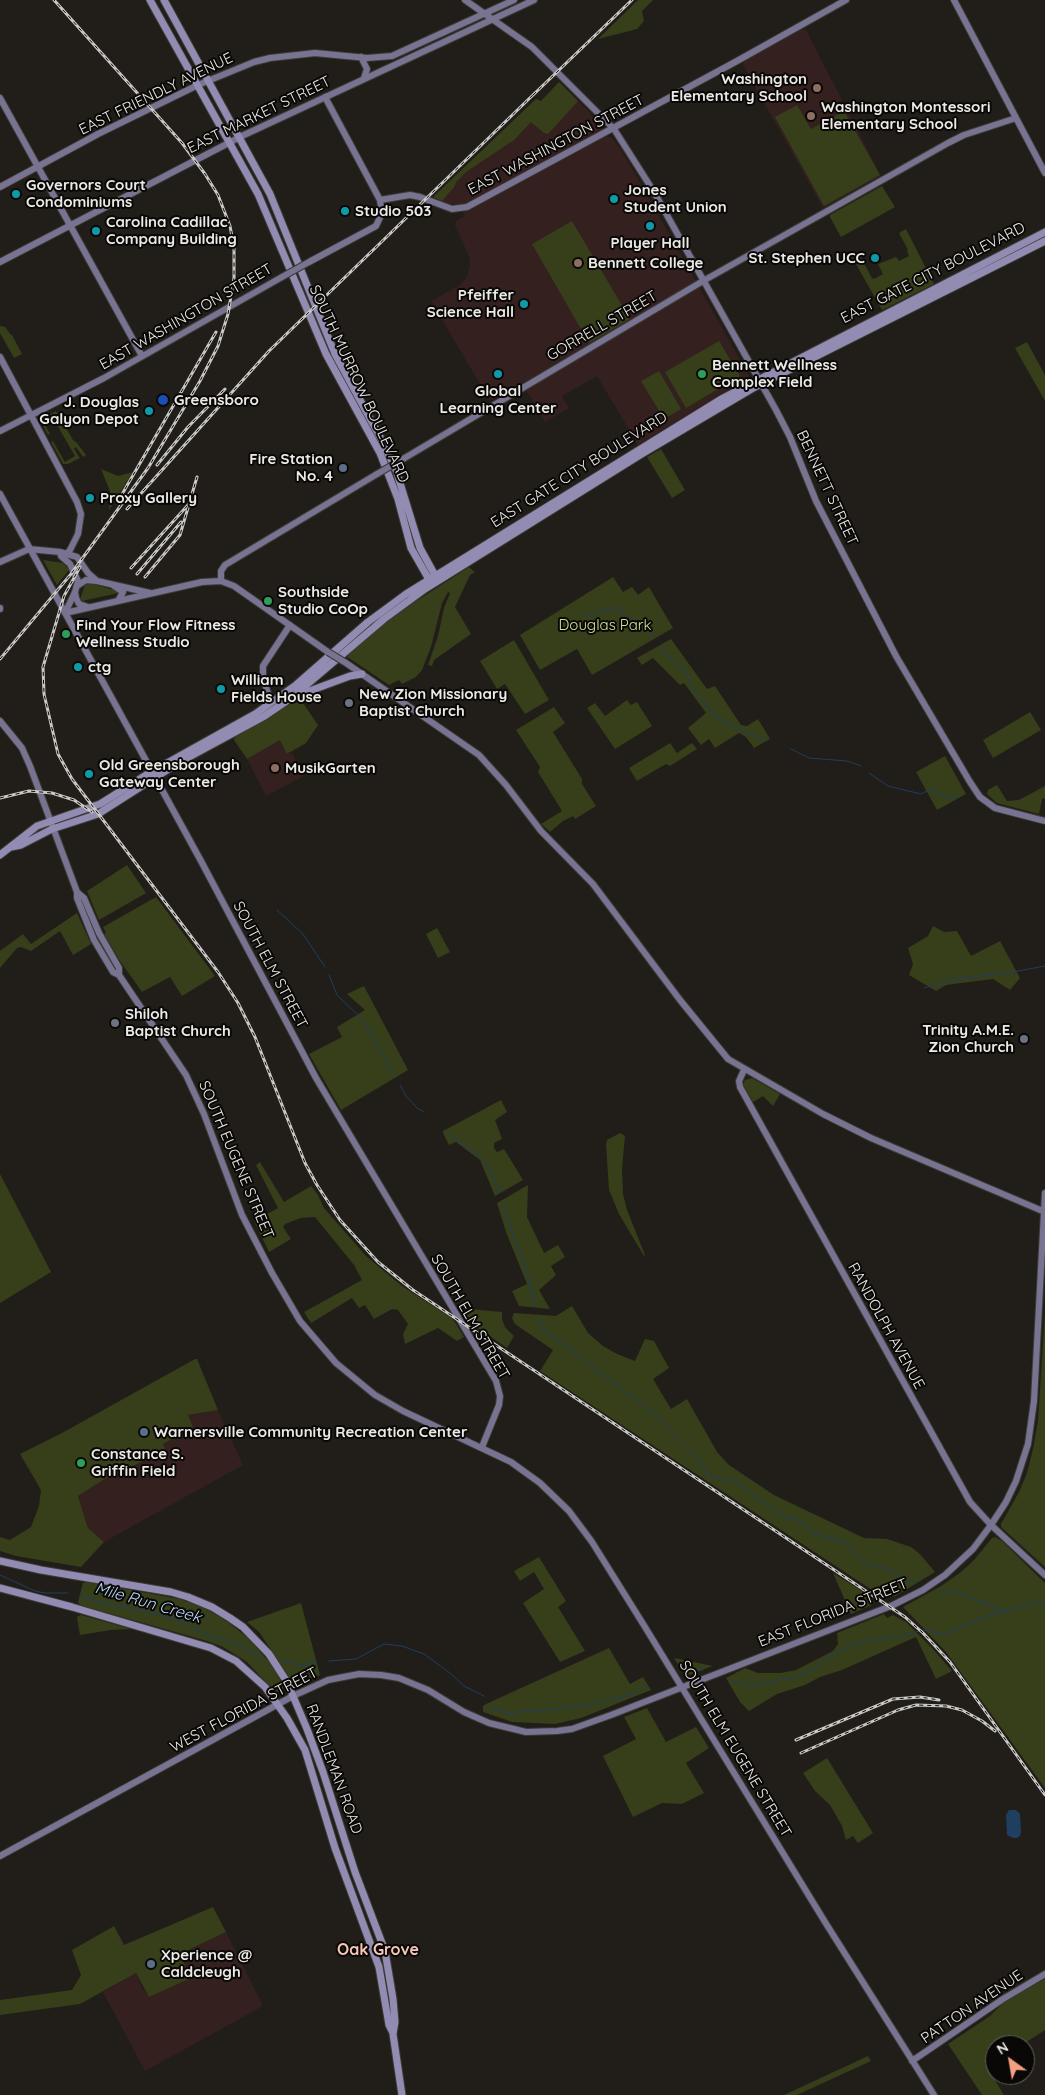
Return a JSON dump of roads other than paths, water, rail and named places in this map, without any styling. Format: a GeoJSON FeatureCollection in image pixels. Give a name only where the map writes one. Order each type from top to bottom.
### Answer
{"type":"FeatureCollection","features":[{"type":"Feature","properties":{"kind":"main road","name":"SOUTH MURROW BOULEVARD"},"geometry":{"type":"LineString","coordinates":[[150,0],[230,142],[271,221],[326,354],[380,452],[398,499],[411,548],[433,580]]}},
{"type":"Feature","properties":{"kind":"main road","name":"SOUTH MURROW BOULEVARD"},"geometry":{"type":"LineString","coordinates":[[164,0],[277,210],[334,354],[390,458],[404,493],[420,548],[433,580]]}},
{"type":"Feature","properties":{"kind":"main road","name":"BENNETT STREET"},"geometry":{"type":"LineString","coordinates":[[465,0],[532,47],[614,128],[654,192],[760,381],[790,437],[816,501],[899,662],[976,793],[990,805],[1001,810],[1045,822]]}},
{"type":"Feature","properties":{"kind":"main road"},"geometry":{"type":"LineString","coordinates":[[364,78],[367,69],[361,57],[382,58],[402,52],[514,0]]}},
{"type":"Feature","properties":{"kind":"main road","name":"EAST MARKET STREET"},"geometry":{"type":"LineString","coordinates":[[0,262],[239,137],[534,0]]}},
{"type":"Feature","properties":{"kind":"main road","name":"EAST WASHINGTON STREET"},"geometry":{"type":"LineString","coordinates":[[0,431],[61,401],[282,276],[376,226],[382,213],[380,200],[410,195],[452,209],[459,209],[614,128],[846,0]]}},
{"type":"Feature","properties":{"kind":"main road"},"geometry":{"type":"LineString","coordinates":[[954,0],[1045,173]]}},
{"type":"Feature","properties":{"kind":"main road"},"geometry":{"type":"LineString","coordinates":[[396,64],[396,59],[402,52]]}},
{"type":"Feature","properties":{"kind":"main road","name":"EAST FRIENDLY AVENUE"},"geometry":{"type":"LineString","coordinates":[[0,187],[36,166],[207,80],[270,58],[316,53],[361,57]]}},
{"type":"Feature","properties":{"kind":"main road"},"geometry":{"type":"LineString","coordinates":[[325,97],[380,200]]}},
{"type":"Feature","properties":{"kind":"main road"},"geometry":{"type":"LineString","coordinates":[[0,98],[142,356]]}},
{"type":"Feature","properties":{"kind":"main road","name":"GORRELL STREET"},"geometry":{"type":"LineString","coordinates":[[221,581],[220,571],[225,565],[703,281],[964,135],[1016,118]]}},
{"type":"Feature","properties":{"kind":"main road","name":"EAST GATE CITY BOULEVARD"},"geometry":{"type":"LineString","coordinates":[[153,774],[284,694],[368,622],[433,580],[640,456],[760,381],[1045,232]]}},
{"type":"Feature","properties":{"kind":"main road","name":"EAST GATE CITY BOULEVARD"},"geometry":{"type":"LineString","coordinates":[[760,381],[1045,241]]}},
{"type":"Feature","properties":{"kind":"main road"},"geometry":{"type":"LineString","coordinates":[[0,356],[77,502],[81,514],[78,534],[66,556]]}},
{"type":"Feature","properties":{"kind":"main road","name":"SOUTH ELM STREET"},"geometry":{"type":"LineString","coordinates":[[0,494],[335,1112],[496,1381],[499,1405],[482,1447]]}},
{"type":"Feature","properties":{"kind":"main road"},"geometry":{"type":"LineString","coordinates":[[0,564],[30,550],[76,557],[97,581]]}},
{"type":"Feature","properties":{"kind":"main road"},"geometry":{"type":"LineString","coordinates":[[66,556],[76,573],[76,598],[79,604],[89,607]]}},
{"type":"Feature","properties":{"kind":"main road"},"geometry":{"type":"LineString","coordinates":[[65,613],[76,589],[86,580],[133,588],[152,594]]}},
{"type":"Feature","properties":{"kind":"main road","name":"EAST GATE CITY BOULEVARD"},"geometry":{"type":"LineString","coordinates":[[153,774],[251,724],[291,698],[372,628],[433,580]]}},
{"type":"Feature","properties":{"kind":"main road"},"geometry":{"type":"LineString","coordinates":[[65,613],[202,582],[221,581],[234,586],[328,652],[464,743],[484,760],[542,831],[602,895],[728,1059],[744,1070],[823,1114],[871,1138],[1044,1212]]}},
{"type":"Feature","properties":{"kind":"main road"},"geometry":{"type":"LineString","coordinates":[[113,585],[122,591],[118,601]]}},
{"type":"Feature","properties":{"kind":"main road"},"geometry":{"type":"LineString","coordinates":[[267,706],[269,697],[263,677],[263,666],[290,625]]}},
{"type":"Feature","properties":{"kind":"main road"},"geometry":{"type":"LineString","coordinates":[[291,698],[350,676],[362,674]]}},
{"type":"Feature","properties":{"kind":"main road"},"geometry":{"type":"LineString","coordinates":[[266,685],[274,691],[284,694]]}},
{"type":"Feature","properties":{"kind":"main road","name":"SOUTH EUGENE STREET"},"geometry":{"type":"LineString","coordinates":[[0,721],[15,738],[26,757],[94,940],[113,972],[119,975],[186,1075],[204,1114],[232,1191],[252,1234],[289,1303],[313,1338],[336,1363],[375,1395],[403,1411],[482,1447]]}},
{"type":"Feature","properties":{"kind":"main road"},"geometry":{"type":"LineString","coordinates":[[0,855],[29,830],[49,820],[100,804],[153,774]]}},
{"type":"Feature","properties":{"kind":"main road"},"geometry":{"type":"LineString","coordinates":[[11,847],[22,845],[52,829],[98,814],[153,774]]}},
{"type":"Feature","properties":{"kind":"main road","name":"RANDOLPH AVENUE"},"geometry":{"type":"LineString","coordinates":[[744,1070],[739,1081],[740,1087],[970,1502],[991,1525],[1045,1575]]}},
{"type":"Feature","properties":{"kind":"main road","name":"EAST FLORIDA STREET"},"geometry":{"type":"LineString","coordinates":[[682,1687],[907,1598],[945,1574],[973,1549],[991,1525],[1006,1502],[1016,1481],[1028,1444],[1036,1378],[1045,1193]]}},
{"type":"Feature","properties":{"kind":"main road","name":"SOUTH ELM EUGENE STREET"},"geometry":{"type":"LineString","coordinates":[[482,1447],[531,1475],[569,1511],[592,1542],[934,2095]]}},
{"type":"Feature","properties":{"kind":"main road","name":"RANDLEMAN ROAD"},"geometry":{"type":"LineString","coordinates":[[0,1561],[41,1570],[171,1592],[212,1607],[242,1627],[264,1649],[287,1682],[308,1729],[355,1872],[385,1951],[395,2022],[393,2034]]}},
{"type":"Feature","properties":{"kind":"main road","name":"RANDLEMAN ROAD"},"geometry":{"type":"LineString","coordinates":[[0,1588],[211,1648],[236,1661],[265,1687],[296,1733],[305,1750],[335,1848],[379,1967],[389,2025],[393,2034],[402,2095]]}},
{"type":"Feature","properties":{"kind":"main road","name":"WEST FLORIDA STREET"},"geometry":{"type":"LineString","coordinates":[[0,1856],[293,1696],[336,1678],[359,1674],[381,1675],[413,1682],[464,1712],[489,1724],[526,1732],[572,1729],[682,1687]]}},
{"type":"Feature","properties":{"kind":"main road","name":"PATTON AVENUE"},"geometry":{"type":"LineString","coordinates":[[912,2061],[1004,1999],[1045,1974]]}},
{"type":"Feature","properties":{"kind":"water"},"geometry":{"type":"Polygon","coordinates":[[[1009,1810],[1016,1810],[1020,1814],[1021,1832],[1017,1838],[1007,1835],[1006,1815],[1009,1810]]]}},
{"type":"Feature","properties":{"kind":"waterway"},"geometry":{"type":"LineString","coordinates":[[583,613],[592,615],[610,608],[618,608],[625,617],[638,621],[654,636]]}},
{"type":"Feature","properties":{"kind":"waterway"},"geometry":{"type":"LineString","coordinates":[[659,648],[686,672],[692,686],[713,715],[738,729],[765,740]]}},
{"type":"Feature","properties":{"kind":"waterway"},"geometry":{"type":"LineString","coordinates":[[791,749],[809,758],[847,761],[861,766]]}},
{"type":"Feature","properties":{"kind":"waterway"},"geometry":{"type":"LineString","coordinates":[[869,773],[888,786],[921,794],[933,791],[943,796],[957,798]]}},
{"type":"Feature","properties":{"kind":"waterway"},"geometry":{"type":"LineString","coordinates":[[277,910],[303,934],[325,967]]}},
{"type":"Feature","properties":{"kind":"waterway"},"geometry":{"type":"LineString","coordinates":[[924,988],[955,979],[1045,966]]}},
{"type":"Feature","properties":{"kind":"waterway"},"geometry":{"type":"LineString","coordinates":[[329,975],[337,995],[366,1025],[395,1077]]}},
{"type":"Feature","properties":{"kind":"waterway"},"geometry":{"type":"LineString","coordinates":[[400,1085],[406,1096],[417,1108],[424,1112]]}},
{"type":"Feature","properties":{"kind":"waterway"},"geometry":{"type":"LineString","coordinates":[[446,1132],[482,1159],[489,1168],[499,1192]]}},
{"type":"Feature","properties":{"kind":"waterway"},"geometry":{"type":"LineString","coordinates":[[502,1201],[528,1277],[535,1306]]}},
{"type":"Feature","properties":{"kind":"waterway"},"geometry":{"type":"LineString","coordinates":[[538,1317],[542,1328],[657,1416],[696,1455],[707,1474],[712,1477],[736,1482],[787,1519],[799,1520],[814,1534],[845,1542],[865,1563],[888,1569],[905,1580],[914,1582]]}},
{"type":"Feature","properties":{"kind":"waterway","name":"Mile Run Creek"},"geometry":{"type":"LineString","coordinates":[[0,1575],[35,1591],[68,1593]]}},
{"type":"Feature","properties":{"kind":"waterway"},"geometry":{"type":"LineString","coordinates":[[941,1590],[966,1595],[1005,1611]]}},
{"type":"Feature","properties":{"kind":"waterway","name":"Mile Run Creek"},"geometry":{"type":"LineString","coordinates":[[80,1595],[99,1602],[172,1618],[210,1636],[234,1643],[264,1659]]}},
{"type":"Feature","properties":{"kind":"waterway","name":"Mile Run Creek"},"geometry":{"type":"LineString","coordinates":[[732,1681],[752,1685],[796,1677],[814,1668],[829,1656],[857,1643],[904,1636],[922,1630],[944,1634],[978,1619],[1032,1603],[1045,1602]]}},
{"type":"Feature","properties":{"kind":"waterway","name":"Mile Run Creek"},"geometry":{"type":"LineString","coordinates":[[329,1661],[356,1659],[384,1644],[402,1646],[424,1654],[464,1686],[484,1696]]}},
{"type":"Feature","properties":{"kind":"waterway","name":"Mile Run Creek"},"geometry":{"type":"LineString","coordinates":[[283,1662],[301,1665],[316,1663]]}},
{"type":"Feature","properties":{"kind":"waterway","name":"Mile Run Creek"},"geometry":{"type":"LineString","coordinates":[[680,1668],[703,1670]]}},
{"type":"Feature","properties":{"kind":"waterway","name":"Mile Run Creek"},"geometry":{"type":"LineString","coordinates":[[488,1705],[493,1709],[508,1713],[582,1706],[633,1694],[645,1684]]}},
{"type":"Feature","properties":{"kind":"railway"},"geometry":{"type":"LineString","coordinates":[[0,659],[71,574],[148,468],[200,381],[218,346],[228,314],[234,278],[234,248],[230,226],[218,195],[205,174],[182,143],[54,0]]}},
{"type":"Feature","properties":{"kind":"railway"},"geometry":{"type":"LineString","coordinates":[[533,95],[632,0]]}},
{"type":"Feature","properties":{"kind":"railway"},"geometry":{"type":"LineString","coordinates":[[127,509],[269,351],[536,92]]}},
{"type":"Feature","properties":{"kind":"railway"},"geometry":{"type":"LineString","coordinates":[[121,496],[216,332]]}},
{"type":"Feature","properties":{"kind":"railway"},"geometry":{"type":"LineString","coordinates":[[157,465],[188,427],[225,389]]}},
{"type":"Feature","properties":{"kind":"railway"},"geometry":{"type":"LineString","coordinates":[[145,577],[180,535],[197,477]]}},
{"type":"Feature","properties":{"kind":"railway"},"geometry":{"type":"LineString","coordinates":[[131,568],[188,505]]}},
{"type":"Feature","properties":{"kind":"railway"},"geometry":{"type":"LineString","coordinates":[[137,574],[181,522]]}},
{"type":"Feature","properties":{"kind":"railway"},"geometry":{"type":"LineString","coordinates":[[80,567],[64,596],[43,667],[44,694],[58,754],[72,779],[218,972],[238,1003],[255,1037],[305,1163],[340,1220],[378,1262],[413,1290],[905,1617],[950,1662],[1045,1795]]}},
{"type":"Feature","properties":{"kind":"railway"},"geometry":{"type":"LineString","coordinates":[[0,798],[29,791],[52,793],[74,800],[92,812]]}},
{"type":"Feature","properties":{"kind":"railway"},"geometry":{"type":"LineString","coordinates":[[796,1740],[893,1699],[920,1697],[939,1700]]}},
{"type":"Feature","properties":{"kind":"railway"},"geometry":{"type":"LineString","coordinates":[[801,1753],[898,1710],[916,1705],[946,1706],[962,1710],[995,1731]]}},
{"type":"Feature","properties":{"kind":"place","name":"Washington Elementary School"},"geometry":{"type":"Point","coordinates":[817,88]}},
{"type":"Feature","properties":{"kind":"place","name":"Washington Montessori Elementary School"},"geometry":{"type":"Point","coordinates":[811,116]}},
{"type":"Feature","properties":{"kind":"place","name":"Governors Court Condominiums"},"geometry":{"type":"Point","coordinates":[16,194]}},
{"type":"Feature","properties":{"kind":"place","name":"Jones Student Union"},"geometry":{"type":"Point","coordinates":[614,199]}},
{"type":"Feature","properties":{"kind":"place","name":"Studio 503"},"geometry":{"type":"Point","coordinates":[345,211]}},
{"type":"Feature","properties":{"kind":"place","name":"Player Hall"},"geometry":{"type":"Point","coordinates":[650,226]}},
{"type":"Feature","properties":{"kind":"place","name":"Carolina Cadillac Company Building"},"geometry":{"type":"Point","coordinates":[96,231]}},
{"type":"Feature","properties":{"kind":"place","name":"St. Stephen UCC"},"geometry":{"type":"Point","coordinates":[875,258]}},
{"type":"Feature","properties":{"kind":"place","name":"Bennett College"},"geometry":{"type":"Point","coordinates":[578,263]}},
{"type":"Feature","properties":{"kind":"place","name":"Pfeiffer Science Hall"},"geometry":{"type":"Point","coordinates":[524,304]}},
{"type":"Feature","properties":{"kind":"place","name":"Global Learning Center"},"geometry":{"type":"Point","coordinates":[498,374]}},
{"type":"Feature","properties":{"kind":"place","name":"Bennett Wellness Complex Field"},"geometry":{"type":"Point","coordinates":[702,374]}},
{"type":"Feature","properties":{"kind":"place","name":"Greensboro"},"geometry":{"type":"Point","coordinates":[163,400]}},
{"type":"Feature","properties":{"kind":"place","name":"J. Douglas Galyon Depot"},"geometry":{"type":"Point","coordinates":[149,411]}},
{"type":"Feature","properties":{"kind":"place","name":"Fire Station No. 4"},"geometry":{"type":"Point","coordinates":[343,468]}},
{"type":"Feature","properties":{"kind":"place","name":"Proxy Gallery"},"geometry":{"type":"Point","coordinates":[90,498]}},
{"type":"Feature","properties":{"kind":"place","name":"Southside Studio CoOp"},"geometry":{"type":"Point","coordinates":[268,601]}},
{"type":"Feature","properties":{"kind":"place","name":"Find Your Flow Fitness Wellness Studio"},"geometry":{"type":"Point","coordinates":[66,634]}},
{"type":"Feature","properties":{"kind":"place","name":"ctg"},"geometry":{"type":"Point","coordinates":[78,667]}},
{"type":"Feature","properties":{"kind":"place","name":"William Fields House"},"geometry":{"type":"Point","coordinates":[221,689]}},
{"type":"Feature","properties":{"kind":"place","name":"New Zion Missionary Baptist Church"},"geometry":{"type":"Point","coordinates":[349,703]}},
{"type":"Feature","properties":{"kind":"place","name":"MusikGarten"},"geometry":{"type":"Point","coordinates":[275,768]}},
{"type":"Feature","properties":{"kind":"place","name":"Old Greensborough Gateway Center"},"geometry":{"type":"Point","coordinates":[89,774]}},
{"type":"Feature","properties":{"kind":"place","name":"Shiloh Baptist Church"},"geometry":{"type":"Point","coordinates":[115,1023]}},
{"type":"Feature","properties":{"kind":"place","name":"Trinity A.M.E. Zion Church"},"geometry":{"type":"Point","coordinates":[1024,1039]}},
{"type":"Feature","properties":{"kind":"place","name":"Warnersville Community Recreation Center"},"geometry":{"type":"Point","coordinates":[144,1432]}},
{"type":"Feature","properties":{"kind":"place","name":"Constance S. Griffin Field"},"geometry":{"type":"Point","coordinates":[81,1463]}},
{"type":"Feature","properties":{"kind":"place","name":"Xperience @ Caldcleugh"},"geometry":{"type":"Point","coordinates":[151,1964]}},
{"type":"Feature","properties":{"kind":"district","name":"Oak Grove"},"geometry":{"type":"Point","coordinates":[378,1950]}},
{"type":"Feature","properties":{"kind":"park label","name":"Douglas Park"},"geometry":{"type":"Point","coordinates":[605,625]}}]}
